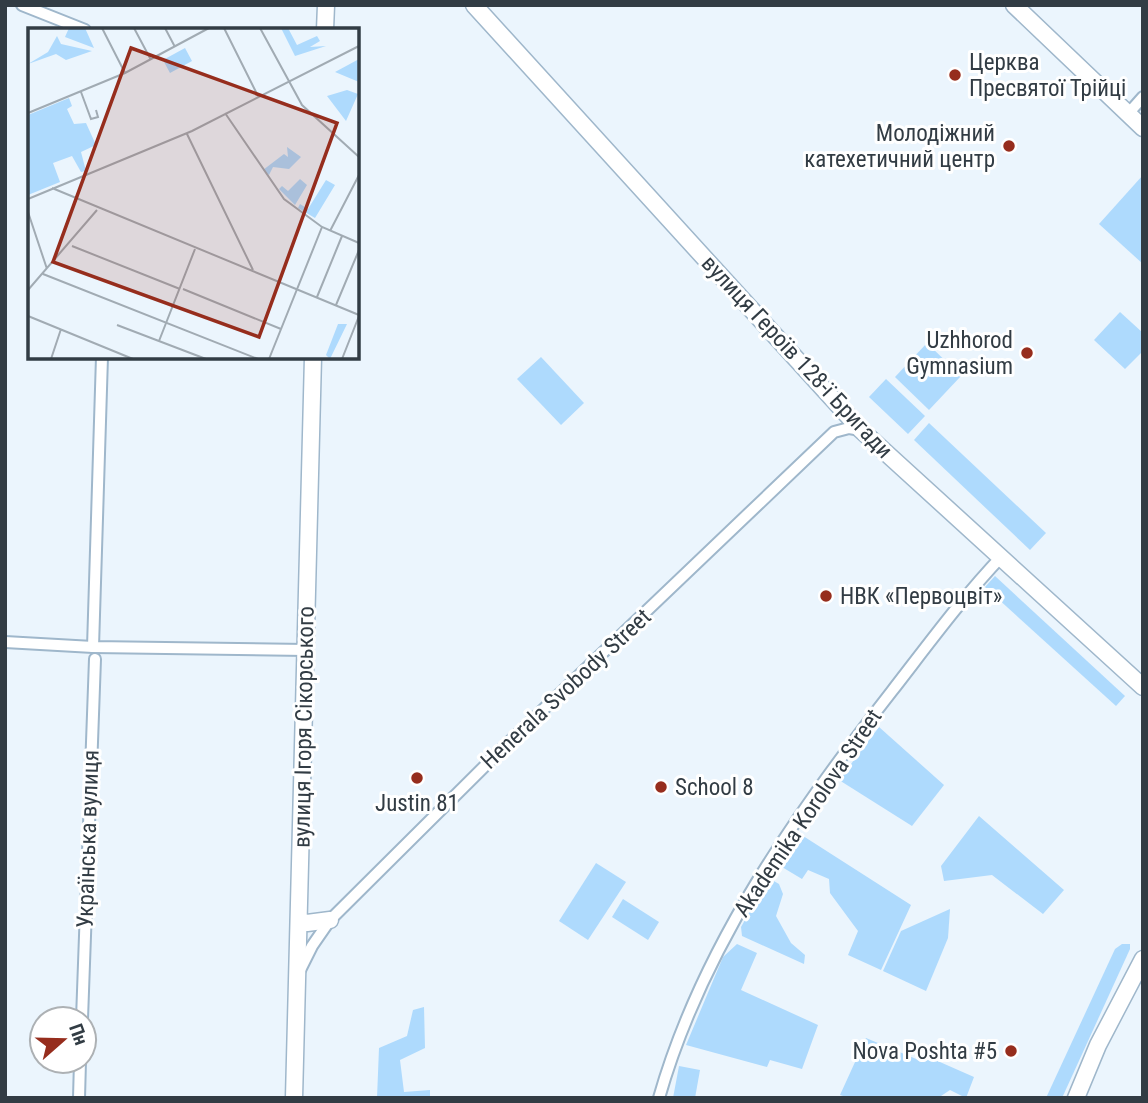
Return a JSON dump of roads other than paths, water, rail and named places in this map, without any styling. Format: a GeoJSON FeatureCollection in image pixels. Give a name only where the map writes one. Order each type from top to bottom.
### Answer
{"type":"FeatureCollection","features":[{"type":"Feature","properties":{"kind":"street"},"geometry":{"type":"LineString","coordinates":[[22,5],[80,28]]}},
{"type":"Feature","properties":{"kind":"street"},"geometry":{"type":"LineString","coordinates":[[325,28],[326,5]]}},
{"type":"Feature","properties":{"kind":"street","name":"вулиця Героїв 128-ї Бригади"},"geometry":{"type":"LineString","coordinates":[[474,5],[839,407],[1142,685]]}},
{"type":"Feature","properties":{"kind":"street"},"geometry":{"type":"LineString","coordinates":[[1021,8],[1143,128]]}},
{"type":"Feature","properties":{"kind":"street"},"geometry":{"type":"LineString","coordinates":[[1127,115],[1143,97]]}},
{"type":"Feature","properties":{"kind":"street","name":"Українська вулиця"},"geometry":{"type":"LineString","coordinates":[[82,1005],[102,359]]}},
{"type":"Feature","properties":{"kind":"street","name":"вулиця Ігоря Сікорського"},"geometry":{"type":"LineString","coordinates":[[294,1098],[313,359]]}},
{"type":"Feature","properties":{"kind":"street"},"geometry":{"type":"LineString","coordinates":[[839,407],[834,432],[849,428],[862,430]]}},
{"type":"Feature","properties":{"kind":"street","name":"Henerala Svobody Street"},"geometry":{"type":"LineString","coordinates":[[298,978],[312,946],[330,920],[505,746],[834,432]]}},
{"type":"Feature","properties":{"kind":"street","name":"Akademika Korolova Street"},"geometry":{"type":"LineString","coordinates":[[659,1098],[690,1007],[732,924],[855,739],[1003,556]]}},
{"type":"Feature","properties":{"kind":"street"},"geometry":{"type":"LineString","coordinates":[[5,642],[94,653],[306,650]]}},
{"type":"Feature","properties":{"kind":"street"},"geometry":{"type":"LineString","coordinates":[[299,921],[330,920]]}},
{"type":"Feature","properties":{"kind":"street"},"geometry":{"type":"LineString","coordinates":[[1076,1098],[1098,1045],[1143,959]]}},
{"type":"Feature","properties":{"kind":"street"},"geometry":{"type":"LineString","coordinates":[[79,1098],[80,1075]]}},
{"type":"Feature","properties":{"kind":"place","name":"Церква Пресвятої Трійці"},"geometry":{"type":"Point","coordinates":[955,75]}},
{"type":"Feature","properties":{"kind":"place","name":"Молодіжний катехетичний центр"},"geometry":{"type":"Point","coordinates":[1009,146]}},
{"type":"Feature","properties":{"kind":"place","name":"Uzhhorod Gymnasium"},"geometry":{"type":"Point","coordinates":[1027,353]}},
{"type":"Feature","properties":{"kind":"place","name":"НВК «Первоцвіт»"},"geometry":{"type":"Point","coordinates":[826,596]}},
{"type":"Feature","properties":{"kind":"place","name":"Justin 81"},"geometry":{"type":"Point","coordinates":[417,778]}},
{"type":"Feature","properties":{"kind":"place","name":"School 8"},"geometry":{"type":"Point","coordinates":[661,787]}},
{"type":"Feature","properties":{"kind":"place","name":"Nova Poshta #5"},"geometry":{"type":"Point","coordinates":[1011,1051]}}]}
